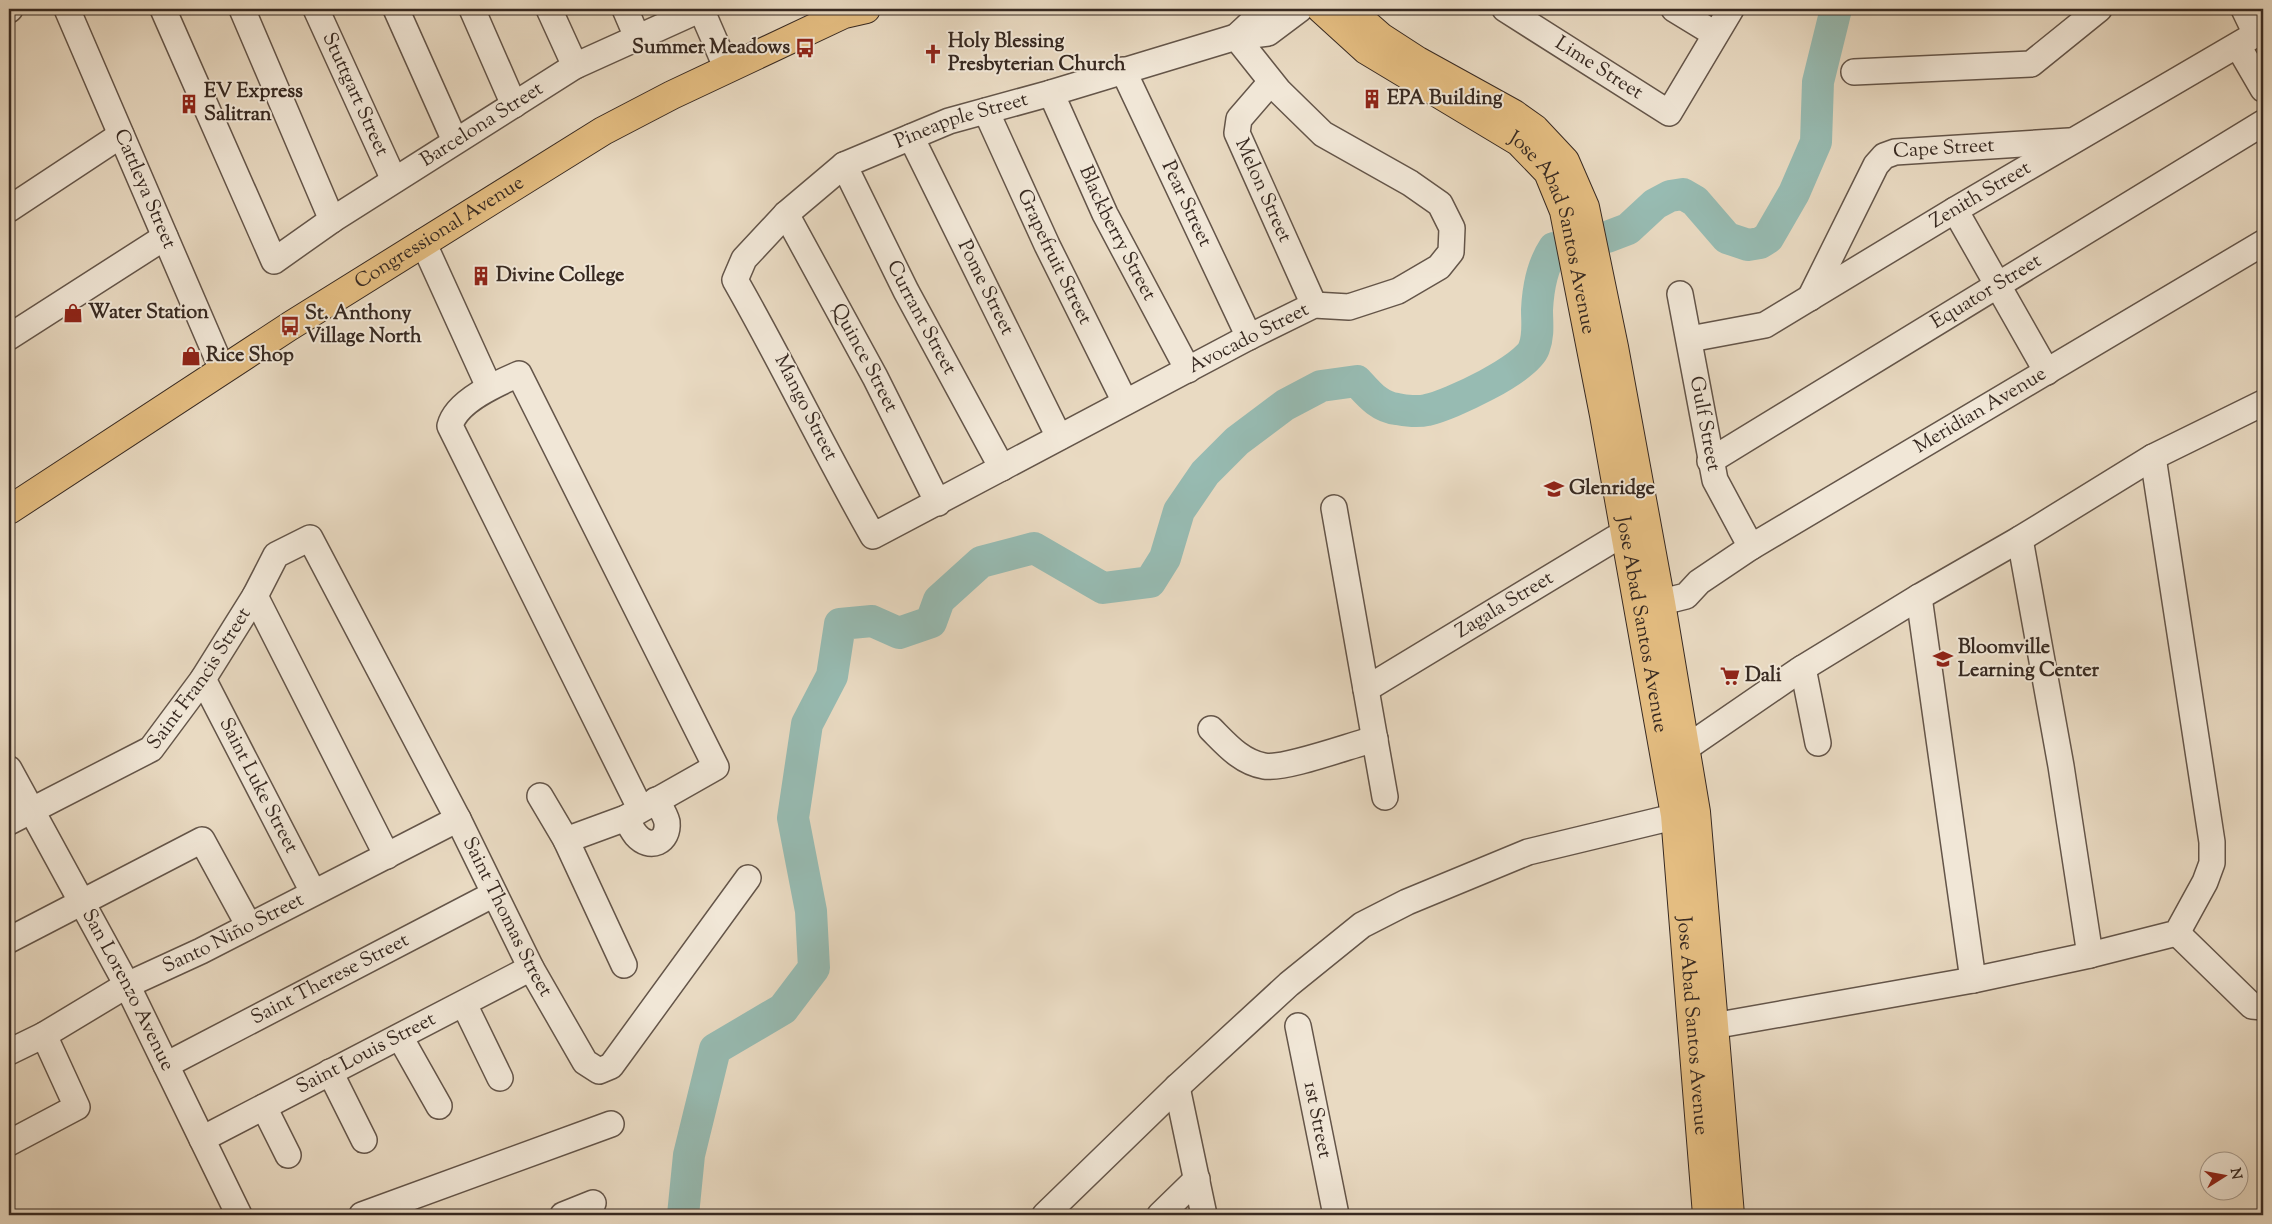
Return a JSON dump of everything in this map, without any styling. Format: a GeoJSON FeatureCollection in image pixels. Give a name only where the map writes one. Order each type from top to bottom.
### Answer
{"type":"FeatureCollection","features":[{"type":"Feature","properties":{"kind":"main road","name":"Congressional Avenue"},"geometry":{"type":"LineString","coordinates":[[9,510],[222,370],[603,130],[844,14],[866,9]]}},
{"type":"Feature","properties":{"kind":"main road","name":"Jose Abad Santos Avenue"},"geometry":{"type":"LineString","coordinates":[[1321,9],[1366,50],[1519,142],[1548,172],[1574,209]]}},
{"type":"Feature","properties":{"kind":"main road","name":"Jose Abad Santos Avenue"},"geometry":{"type":"LineString","coordinates":[[1350,9],[1381,37],[1410,56],[1514,114],[1535,128],[1565,160],[1588,272],[1676,750],[1686,814],[1704,1028],[1730,1215]]}},
{"type":"Feature","properties":{"kind":"main road","name":"Jose Abad Santos Avenue"},"geometry":{"type":"LineString","coordinates":[[1704,1028],[1707,1215]]}},
{"type":"Feature","properties":{"kind":"street","name":"Cattleya Street"},"geometry":{"type":"LineString","coordinates":[[67,9],[222,370]]}},
{"type":"Feature","properties":{"kind":"street","name":"Barcelona Street"},"geometry":{"type":"LineString","coordinates":[[164,9],[274,261],[332,220],[575,66],[701,9]]}},
{"type":"Feature","properties":{"kind":"street"},"geometry":{"type":"LineString","coordinates":[[242,9],[332,220]]}},
{"type":"Feature","properties":{"kind":"street","name":"Stuttgart Street"},"geometry":{"type":"LineString","coordinates":[[316,9],[394,180]]}},
{"type":"Feature","properties":{"kind":"street"},"geometry":{"type":"LineString","coordinates":[[396,9],[455,141]]}},
{"type":"Feature","properties":{"kind":"street"},"geometry":{"type":"LineString","coordinates":[[472,9],[514,104]]}},
{"type":"Feature","properties":{"kind":"street"},"geometry":{"type":"LineString","coordinates":[[549,9],[575,66]]}},
{"type":"Feature","properties":{"kind":"street"},"geometry":{"type":"LineString","coordinates":[[625,9],[637,37]]}},
{"type":"Feature","properties":{"kind":"street"},"geometry":{"type":"LineString","coordinates":[[701,9],[727,69]]}},
{"type":"Feature","properties":{"kind":"street","name":"Pineapple Street"},"geometry":{"type":"LineString","coordinates":[[1236,37],[1266,9]]}},
{"type":"Feature","properties":{"kind":"street","name":"Pineapple Street"},"geometry":{"type":"LineString","coordinates":[[735,280],[744,258],[786,214],[844,165],[949,121],[1051,93],[1236,37],[1268,33],[1300,9]]}},
{"type":"Feature","properties":{"kind":"street","name":"Lime Street"},"geometry":{"type":"LineString","coordinates":[[1505,9],[1669,113],[1715,34]]}},
{"type":"Feature","properties":{"kind":"street"},"geometry":{"type":"LineString","coordinates":[[1674,9],[1715,34],[1731,9]]}},
{"type":"Feature","properties":{"kind":"street"},"geometry":{"type":"LineString","coordinates":[[1854,72],[2031,64],[2099,9]]}},
{"type":"Feature","properties":{"kind":"street"},"geometry":{"type":"LineString","coordinates":[[2244,9],[2263,88]]}},
{"type":"Feature","properties":{"kind":"street","name":"Avocado Street"},"geometry":{"type":"LineString","coordinates":[[873,536],[1249,337],[1314,305],[1349,307],[1398,291],[1439,267],[1451,252],[1452,228],[1440,204],[1410,183],[1323,134],[1271,82],[1236,37]]}},
{"type":"Feature","properties":{"kind":"street","name":"Zenith Street"},"geometry":{"type":"LineString","coordinates":[[1690,339],[1765,325],[1955,210],[2252,37]]}},
{"type":"Feature","properties":{"kind":"street","name":"Pear Street"},"geometry":{"type":"LineString","coordinates":[[1122,70],[1249,337]]}},
{"type":"Feature","properties":{"kind":"street","name":"Melon Street"},"geometry":{"type":"LineString","coordinates":[[1271,82],[1239,119],[1237,133],[1314,305]]}},
{"type":"Feature","properties":{"kind":"street","name":"Blackberry Street"},"geometry":{"type":"LineString","coordinates":[[1051,93],[1105,214],[1188,370]]}},
{"type":"Feature","properties":{"kind":"street","name":"Grapefruit Street"},"geometry":{"type":"LineString","coordinates":[[986,111],[1047,244],[1125,402]]}},
{"type":"Feature","properties":{"kind":"street","name":"Equator Street"},"geometry":{"type":"LineString","coordinates":[[1710,461],[2263,123]]}},
{"type":"Feature","properties":{"kind":"street"},"geometry":{"type":"LineString","coordinates":[[9,209],[121,135]]}},
{"type":"Feature","properties":{"kind":"street","name":"Pome Street"},"geometry":{"type":"LineString","coordinates":[[911,137],[1059,437]]}},
{"type":"Feature","properties":{"kind":"street","name":"Cape Street"},"geometry":{"type":"LineString","coordinates":[[1810,298],[1876,165],[1884,156],[1895,152],[2074,140]]}},
{"type":"Feature","properties":{"kind":"street","name":"Currant Street"},"geometry":{"type":"LineString","coordinates":[[844,165],[906,291],[1002,468]]}},
{"type":"Feature","properties":{"kind":"street"},"geometry":{"type":"LineString","coordinates":[[1955,210],[1997,287],[2047,372]]}},
{"type":"Feature","properties":{"kind":"street","name":"Quince Street"},"geometry":{"type":"LineString","coordinates":[[786,214],[875,377],[938,503]]}},
{"type":"Feature","properties":{"kind":"street"},"geometry":{"type":"LineString","coordinates":[[9,337],[165,237]]}},
{"type":"Feature","properties":{"kind":"street","name":"Meridian Avenue"},"geometry":{"type":"LineString","coordinates":[[1649,601],[1686,596],[1699,582],[1751,547],[2263,244]]}},
{"type":"Feature","properties":{"kind":"street"},"geometry":{"type":"LineString","coordinates":[[418,245],[484,389]]}},
{"type":"Feature","properties":{"kind":"street","name":"Mango Street"},"geometry":{"type":"LineString","coordinates":[[735,280],[780,360],[840,477],[873,536]]}},
{"type":"Feature","properties":{"kind":"street","name":"Gulf Street"},"geometry":{"type":"LineString","coordinates":[[1680,294],[1690,339],[1710,461],[1715,480],[1751,547]]}},
{"type":"Feature","properties":{"kind":"street"},"geometry":{"type":"LineString","coordinates":[[566,840],[641,809],[716,767],[519,374],[484,389],[455,416],[450,426],[641,809]]}},
{"type":"Feature","properties":{"kind":"street"},"geometry":{"type":"LineString","coordinates":[[1676,750],[1803,668],[1919,597],[2020,539],[2153,457],[2263,403]]}},
{"type":"Feature","properties":{"kind":"street"},"geometry":{"type":"LineString","coordinates":[[1704,1028],[1973,980],[2090,956],[2177,933],[2205,882],[2212,863],[2212,842],[2153,457]]}},
{"type":"Feature","properties":{"kind":"street"},"geometry":{"type":"LineString","coordinates":[[1334,508],[1385,797]]}},
{"type":"Feature","properties":{"kind":"street","name":"Zagala Street"},"geometry":{"type":"LineString","coordinates":[[1366,689],[1614,539],[1637,534]]}},
{"type":"Feature","properties":{"kind":"street","name":"Saint Francis Street"},"geometry":{"type":"LineString","coordinates":[[9,822],[151,749],[203,679],[255,596],[276,554],[310,538]]}},
{"type":"Feature","properties":{"kind":"street","name":"Saint Thomas Street"},"geometry":{"type":"LineString","coordinates":[[310,538],[458,819],[531,968],[585,1062],[599,1071],[611,1066],[748,878]]}},
{"type":"Feature","properties":{"kind":"street"},"geometry":{"type":"LineString","coordinates":[[2020,539],[2061,766],[2090,956]]}},
{"type":"Feature","properties":{"kind":"street"},"geometry":{"type":"LineString","coordinates":[[255,596],[387,856]]}},
{"type":"Feature","properties":{"kind":"street"},"geometry":{"type":"LineString","coordinates":[[1919,597],[1973,980]]}},
{"type":"Feature","properties":{"kind":"street"},"geometry":{"type":"LineString","coordinates":[[1803,668],[1818,743]]}},
{"type":"Feature","properties":{"kind":"street","name":"Saint Luke Street"},"geometry":{"type":"LineString","coordinates":[[203,679],[313,892]]}},
{"type":"Feature","properties":{"kind":"street"},"geometry":{"type":"LineString","coordinates":[[1211,729],[1236,754],[1263,766],[1281,766],[1375,739]]}},
{"type":"Feature","properties":{"kind":"street","name":"San Lorenzo Avenue"},"geometry":{"type":"LineString","coordinates":[[9,769],[127,985],[239,1215]]}},
{"type":"Feature","properties":{"kind":"street"},"geometry":{"type":"LineString","coordinates":[[540,796],[566,840],[624,965]]}},
{"type":"Feature","properties":{"kind":"street"},"geometry":{"type":"LineString","coordinates":[[1045,1215],[1177,1087],[1289,984],[1362,925],[1407,902],[1528,852],[1686,814]]}},
{"type":"Feature","properties":{"kind":"street","name":"Santo Niño Street"},"geometry":{"type":"LineString","coordinates":[[9,1052],[44,1035],[127,985],[249,926],[458,819]]}},
{"type":"Feature","properties":{"kind":"street"},"geometry":{"type":"LineString","coordinates":[[9,940],[202,840],[249,926]]}},
{"type":"Feature","properties":{"kind":"street","name":"Saint Therese Street"},"geometry":{"type":"LineString","coordinates":[[166,1065],[494,894]]}},
{"type":"Feature","properties":{"kind":"street"},"geometry":{"type":"LineString","coordinates":[[2177,933],[2252,1006],[2263,1007]]}},
{"type":"Feature","properties":{"kind":"street","name":"Saint Louis Street"},"geometry":{"type":"LineString","coordinates":[[202,1139],[531,968]]}},
{"type":"Feature","properties":{"kind":"street"},"geometry":{"type":"LineString","coordinates":[[464,1004],[500,1078]]}},
{"type":"Feature","properties":{"kind":"street","name":"1st Street"},"geometry":{"type":"LineString","coordinates":[[1298,1026],[1336,1215]]}},
{"type":"Feature","properties":{"kind":"street"},"geometry":{"type":"LineString","coordinates":[[9,1143],[77,1107],[44,1035]]}},
{"type":"Feature","properties":{"kind":"street"},"geometry":{"type":"LineString","coordinates":[[400,1037],[439,1106]]}},
{"type":"Feature","properties":{"kind":"street"},"geometry":{"type":"LineString","coordinates":[[330,1072],[364,1140]]}},
{"type":"Feature","properties":{"kind":"street"},"geometry":{"type":"LineString","coordinates":[[1177,1087],[1204,1215]]}},
{"type":"Feature","properties":{"kind":"street"},"geometry":{"type":"LineString","coordinates":[[264,1107],[288,1155]]}},
{"type":"Feature","properties":{"kind":"street"},"geometry":{"type":"LineString","coordinates":[[362,1215],[611,1124]]}},
{"type":"Feature","properties":{"kind":"street"},"geometry":{"type":"LineString","coordinates":[[1160,1215],[1197,1179]]}},
{"type":"Feature","properties":{"kind":"street"},"geometry":{"type":"LineString","coordinates":[[563,1215],[593,1203]]}},
{"type":"Feature","properties":{"kind":"waterway"},"geometry":{"type":"LineString","coordinates":[[1607,237],[1628,229],[1655,204],[1670,196],[1683,194],[1695,201],[1727,238],[1748,245],[1760,243],[1768,238],[1794,193],[1816,142],[1818,82],[1836,9]]}},
{"type":"Feature","properties":{"kind":"waterway"},"geometry":{"type":"LineString","coordinates":[[683,1215],[689,1155],[715,1049],[783,1009],[814,968],[811,911],[793,818],[807,724],[832,676],[840,624],[872,621],[899,633],[931,622],[939,600],[981,562],[1034,548],[1103,588],[1150,582],[1165,558],[1179,511],[1205,473],[1237,441],[1285,405],[1321,386],[1357,381],[1385,406],[1404,410],[1424,411],[1469,394],[1518,366],[1528,356],[1536,343],[1540,285],[1546,262],[1554,248]]}},
{"type":"Feature","properties":{"kind":"place","name":"Summer Meadows"},"geometry":{"type":"Point","coordinates":[805,48]}},
{"type":"Feature","properties":{"kind":"place","name":"Holy Blessing Presbyterian Church"},"geometry":{"type":"Point","coordinates":[933,54]}},
{"type":"Feature","properties":{"kind":"place","name":"EPA Building"},"geometry":{"type":"Point","coordinates":[1372,99]}},
{"type":"Feature","properties":{"kind":"place","name":"EV Express Salitran"},"geometry":{"type":"Point","coordinates":[189,104]}},
{"type":"Feature","properties":{"kind":"place","name":"Divine College"},"geometry":{"type":"Point","coordinates":[481,276]}},
{"type":"Feature","properties":{"kind":"place","name":"Water Station"},"geometry":{"type":"Point","coordinates":[73,313]}},
{"type":"Feature","properties":{"kind":"place","name":"St. Anthony Village North"},"geometry":{"type":"Point","coordinates":[290,326]}},
{"type":"Feature","properties":{"kind":"place","name":"Rice Shop"},"geometry":{"type":"Point","coordinates":[191,356]}},
{"type":"Feature","properties":{"kind":"place","name":"Glenridge"},"geometry":{"type":"Point","coordinates":[1554,489]}},
{"type":"Feature","properties":{"kind":"place","name":"Bloomville Learning Center"},"geometry":{"type":"Point","coordinates":[1943,659]}},
{"type":"Feature","properties":{"kind":"place","name":"Dali"},"geometry":{"type":"Point","coordinates":[1730,676]}}]}
